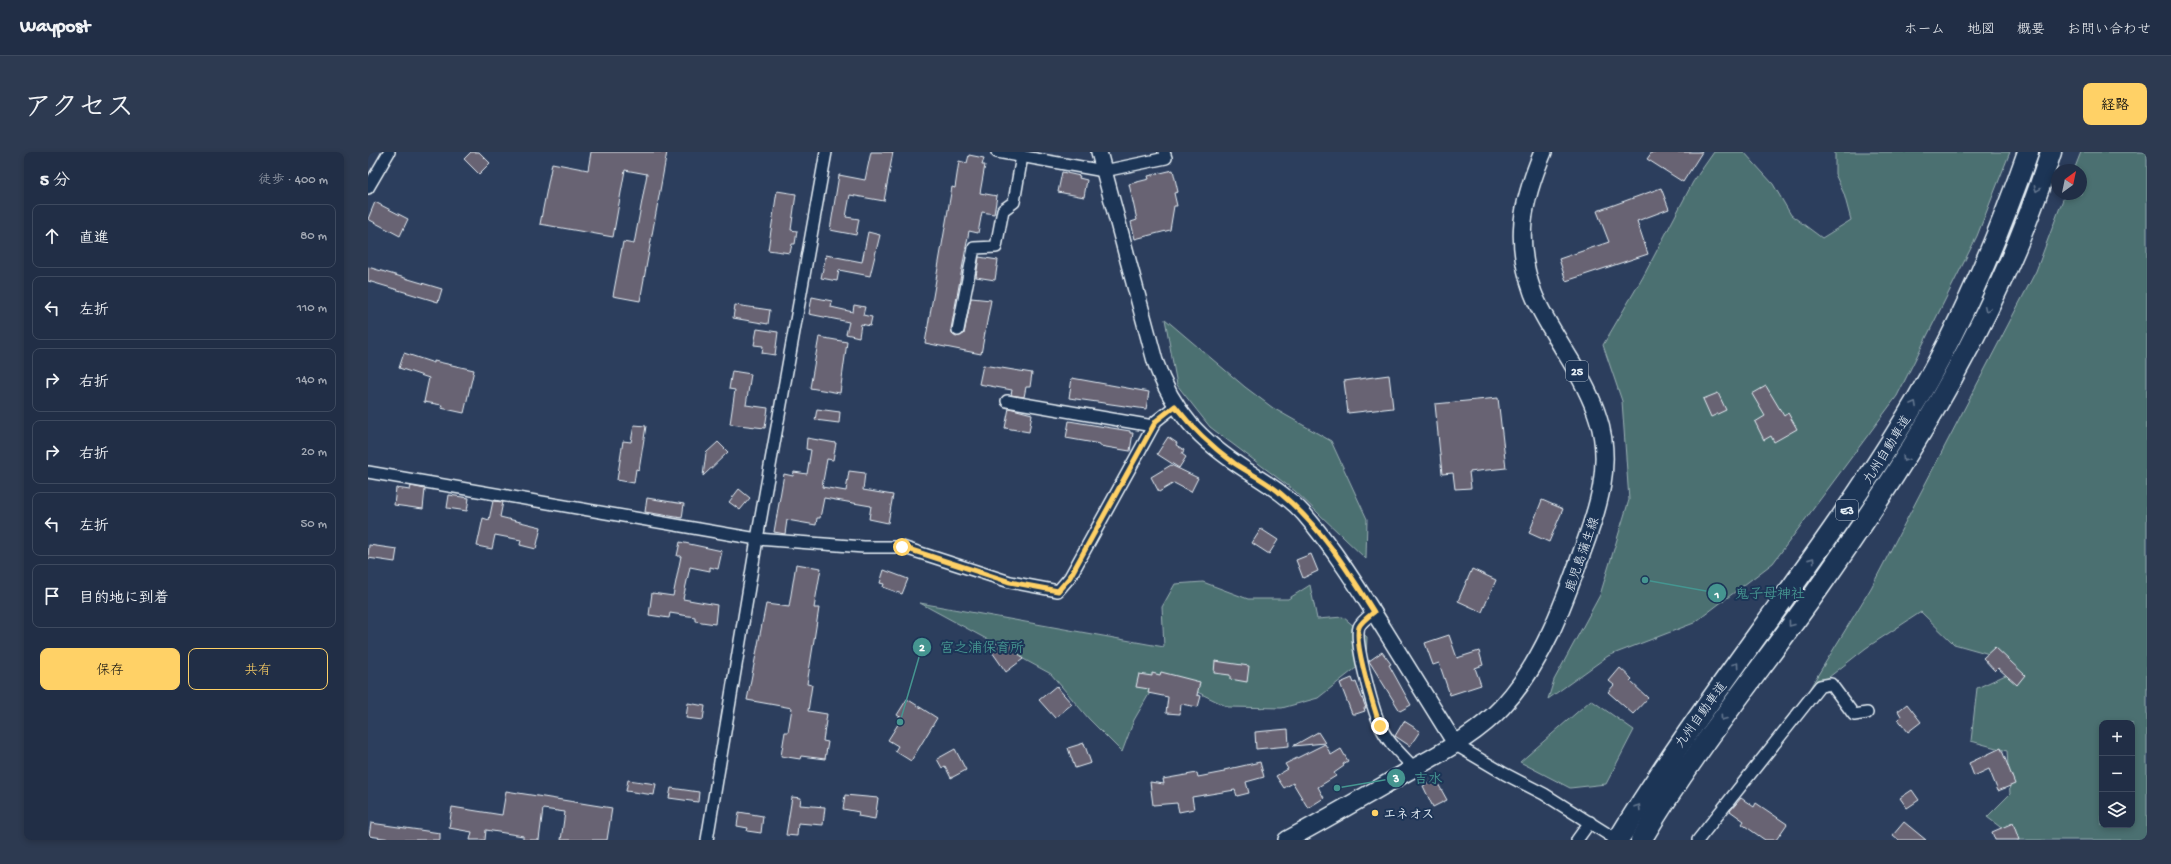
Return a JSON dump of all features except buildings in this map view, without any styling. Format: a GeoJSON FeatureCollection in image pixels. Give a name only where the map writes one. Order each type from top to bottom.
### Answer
{"type":"FeatureCollection","features":[{"type":"Feature","properties":{"kind":"highway","name":"九州自動車道"},"geometry":{"type":"LineString","coordinates":[[1617,840],[1682,739],[1861,490],[1908,415],[1945,349],[1986,264],[2028,152]]}},
{"type":"Feature","properties":{"kind":"highway","name":"九州自動車道"},"geometry":{"type":"LineString","coordinates":[[1641,840],[1700,750],[1817,591],[1878,502],[1925,426],[1964,359],[2004,273],[2051,152]]}},
{"type":"Feature","properties":{"kind":"main road","name":"鹿児島蒲生線"},"geometry":{"type":"LineString","coordinates":[[1287,840],[1456,745],[1502,708],[1535,661],[1566,596],[1592,525],[1603,480],[1604,450],[1599,420],[1588,391],[1534,294],[1523,256],[1521,238],[1525,202],[1531,180],[1543,152]]}},
{"type":"Feature","properties":{"kind":"street"},"geometry":{"type":"LineString","coordinates":[[368,186],[389,152]]}},
{"type":"Feature","properties":{"kind":"street"},"geometry":{"type":"LineString","coordinates":[[707,840],[757,539],[826,152]]}},
{"type":"Feature","properties":{"kind":"street"},"geometry":{"type":"LineString","coordinates":[[997,152],[1104,171],[1166,158],[1164,152]]}},
{"type":"Feature","properties":{"kind":"street"},"geometry":{"type":"LineString","coordinates":[[1099,152],[1155,361],[1164,386],[1175,406],[1192,428],[1217,450],[1279,491],[1303,513],[1346,568],[1456,745],[1590,822],[1617,840]]}},
{"type":"Feature","properties":{"kind":"street"},"geometry":{"type":"LineString","coordinates":[[958,330],[974,248],[996,247],[1003,210],[1014,202],[1022,156]]}},
{"type":"Feature","properties":{"kind":"street"},"geometry":{"type":"LineString","coordinates":[[1008,401],[1153,426]]}},
{"type":"Feature","properties":{"kind":"street"},"geometry":{"type":"LineString","coordinates":[[368,472],[757,539],[864,547],[902,547],[1010,582],[1058,591],[1070,577],[1156,421],[1175,406]]}},
{"type":"Feature","properties":{"kind":"street"},"geometry":{"type":"LineString","coordinates":[[1374,612],[1359,626],[1357,637],[1371,699],[1380,726],[1397,751],[1414,768]]}},
{"type":"Feature","properties":{"kind":"street"},"geometry":{"type":"LineString","coordinates":[[1698,840],[1820,686],[1831,684],[1854,715],[1867,713]]}},
{"type":"Feature","properties":{"kind":"street"},"geometry":{"type":"LineString","coordinates":[[1577,840],[1590,822]]}},
{"type":"Feature","properties":{"kind":"green space"},"geometry":{"type":"Polygon","coordinates":[[[1714,152],[1744,152],[1773,184],[1791,215],[1822,238],[1851,220],[1844,194],[1835,174],[1835,152],[2010,152],[1977,236],[1897,396],[1773,563],[1694,623],[1608,656],[1548,699],[1554,680],[1600,595],[1629,500],[1622,401],[1603,345],[1643,277],[1693,182],[1714,152]]]}},
{"type":"Feature","properties":{"kind":"green space"},"geometry":{"type":"Polygon","coordinates":[[[2081,152],[2147,152],[2147,840],[2017,840],[1987,817],[2010,794],[2007,751],[1971,741],[1977,688],[2010,673],[2000,657],[1954,644],[1921,612],[1866,648],[1805,696],[1871,588],[2036,271],[2063,200],[2087,200],[2087,164],[2076,164],[2081,152]]]}},
{"type":"Feature","properties":{"kind":"green space"},"geometry":{"type":"Polygon","coordinates":[[[1165,319],[1245,387],[1273,408],[1331,441],[1367,519],[1366,559],[1295,491],[1210,427],[1177,385],[1165,319]]]}},
{"type":"Feature","properties":{"kind":"green space"},"geometry":{"type":"Polygon","coordinates":[[[1203,582],[1248,599],[1288,599],[1310,585],[1317,619],[1343,617],[1367,637],[1366,660],[1318,698],[1282,708],[1228,707],[1185,686],[1156,682],[1134,720],[1122,752],[1089,719],[1051,674],[920,603],[1164,647],[1162,607],[1175,584],[1203,582]]]}},
{"type":"Feature","properties":{"kind":"green space"},"geometry":{"type":"Polygon","coordinates":[[[1591,700],[1634,730],[1606,784],[1570,788],[1520,762],[1591,700]]]}},
{"type":"Feature","properties":{"kind":"place","name":"鬼子母神社"},"geometry":{"type":"Point","coordinates":[1645,580]}},
{"type":"Feature","properties":{"kind":"place","name":"宮之浦保育所"},"geometry":{"type":"Point","coordinates":[900,722]}},
{"type":"Feature","properties":{"kind":"place","name":"吉水"},"geometry":{"type":"Point","coordinates":[1337,788]}},
{"type":"Feature","properties":{"kind":"place","name":"エネオス"},"geometry":{"type":"Point","coordinates":[1375,813]}},
{"type":"Feature","properties":{"kind":"route"},"geometry":{"type":"LineString","coordinates":[[902,547],[1010,582],[1047,591],[1058,591],[1070,577],[1156,421],[1175,406],[1192,428],[1217,450],[1234,463],[1279,491],[1303,513],[1346,568],[1374,612],[1359,626],[1357,637],[1371,699],[1380,726]]}}]}
